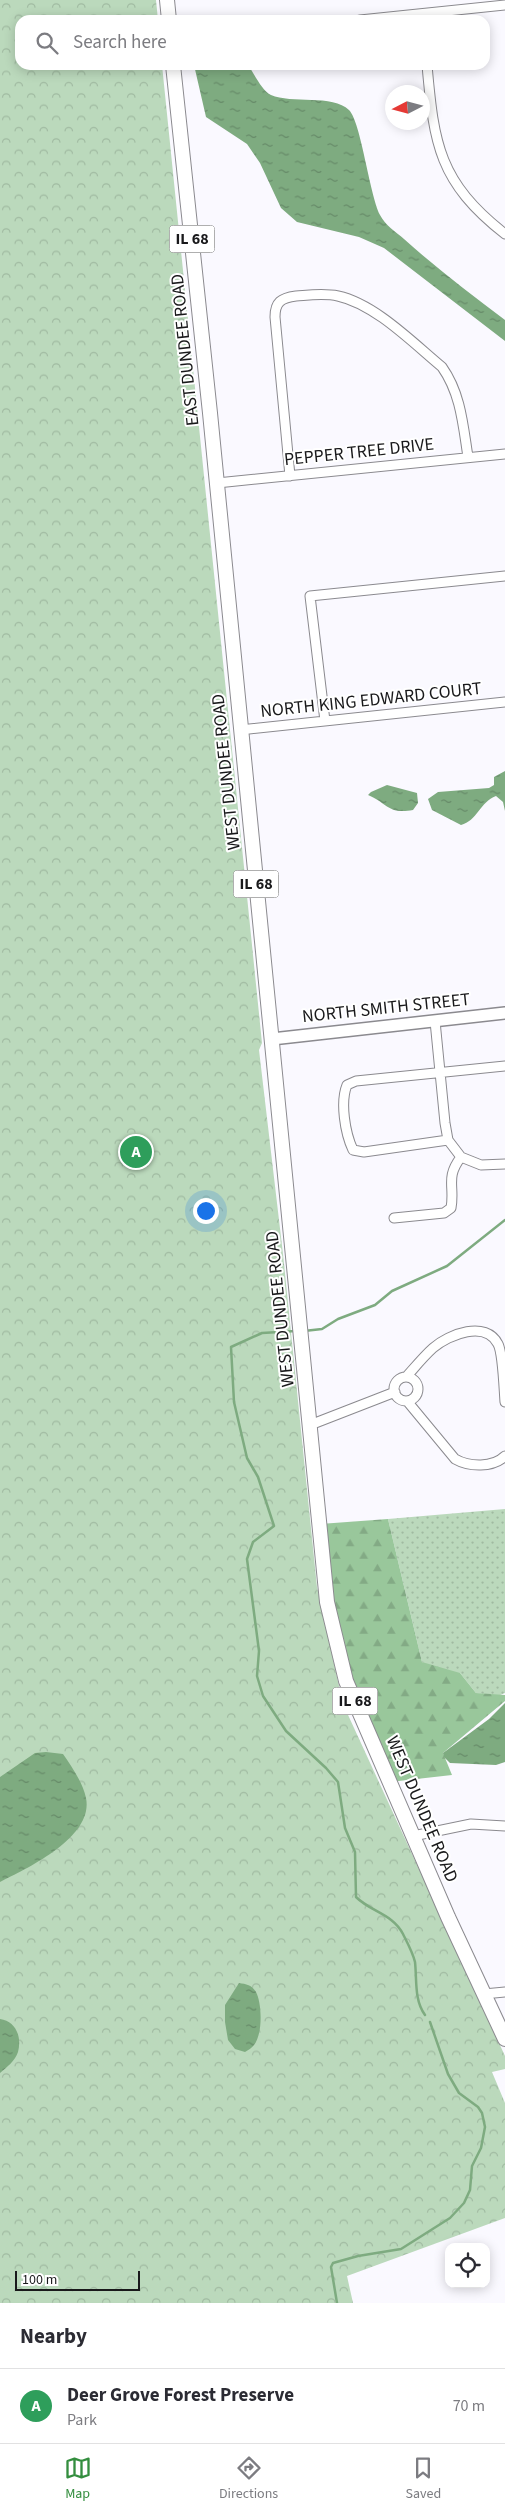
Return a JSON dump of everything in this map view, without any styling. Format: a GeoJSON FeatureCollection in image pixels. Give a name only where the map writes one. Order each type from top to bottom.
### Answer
{"type":"FeatureCollection","features":[{"type":"Feature","properties":{"kind":"main road"},"geometry":{"type":"LineString","coordinates":[[167,0],[168,15]]}},
{"type":"Feature","properties":{"kind":"main road","name":"EAST DUNDEE ROAD"},"geometry":{"type":"LineString","coordinates":[[174,70],[223,542]]}},
{"type":"Feature","properties":{"kind":"main road","name":"WEST DUNDEE ROAD"},"geometry":{"type":"LineString","coordinates":[[223,542],[327,1602],[346,1680],[413,1836],[505,2039]]}},
{"type":"Feature","properties":{"kind":"street"},"geometry":{"type":"LineString","coordinates":[[439,15],[505,6]]}},
{"type":"Feature","properties":{"kind":"street"},"geometry":{"type":"LineString","coordinates":[[427,70],[431,116],[445,166],[473,207],[505,234]]}},
{"type":"Feature","properties":{"kind":"street"},"geometry":{"type":"LineString","coordinates":[[290,476],[275,317],[276,304],[281,299],[290,297],[328,294],[358,302],[380,316],[442,367],[450,378],[459,400],[468,457]]}},
{"type":"Feature","properties":{"kind":"street","name":"PEPPER TREE DRIVE"},"geometry":{"type":"LineString","coordinates":[[217,483],[505,454]]}},
{"type":"Feature","properties":{"kind":"street"},"geometry":{"type":"LineString","coordinates":[[324,721],[310,596],[505,576]]}},
{"type":"Feature","properties":{"kind":"street","name":"NORTH KING EDWARD COURT"},"geometry":{"type":"LineString","coordinates":[[240,730],[505,702]]}},
{"type":"Feature","properties":{"kind":"street","name":"NORTH SMITH STREET"},"geometry":{"type":"LineString","coordinates":[[272,1039],[505,1014]]}},
{"type":"Feature","properties":{"kind":"street"},"geometry":{"type":"LineString","coordinates":[[435,1021],[442,1071],[444,1122],[448,1140],[461,1157],[481,1165],[505,1164]]}},
{"type":"Feature","properties":{"kind":"street"},"geometry":{"type":"LineString","coordinates":[[448,1140],[364,1152],[353,1150],[349,1141],[344,1094],[347,1085],[356,1082],[442,1071],[505,1066]]}},
{"type":"Feature","properties":{"kind":"street"},"geometry":{"type":"LineString","coordinates":[[394,1218],[444,1213],[451,1208],[450,1180],[452,1169],[461,1157]]}},
{"type":"Feature","properties":{"kind":"street"},"geometry":{"type":"LineString","coordinates":[[394,1392],[397,1381],[407,1376],[432,1348],[444,1339],[475,1330],[489,1334],[499,1345],[505,1402]]}},
{"type":"Feature","properties":{"kind":"street"},"geometry":{"type":"LineString","coordinates":[[407,1376],[414,1380],[418,1391],[414,1398],[407,1401]]}},
{"type":"Feature","properties":{"kind":"street"},"geometry":{"type":"LineString","coordinates":[[310,1425],[394,1392]]}},
{"type":"Feature","properties":{"kind":"street"},"geometry":{"type":"LineString","coordinates":[[394,1392],[399,1399],[407,1401],[455,1460],[464,1464],[494,1464],[505,1456]]}},
{"type":"Feature","properties":{"kind":"street"},"geometry":{"type":"LineString","coordinates":[[413,1836],[471,1824],[505,1826]]}},
{"type":"Feature","properties":{"kind":"street"},"geometry":{"type":"LineString","coordinates":[[484,1994],[505,1992]]}},
{"type":"Feature","properties":{"kind":"green space"},"geometry":{"type":"Polygon","coordinates":[[[0,0],[156,0],[158,15],[15,15],[15,70],[163,70],[262,1043],[259,1050],[283,1254],[317,1587],[343,1704],[505,2056],[505,2069],[492,2072],[505,2103],[505,2218],[347,2276],[353,2303],[0,2303],[0,0]]]}},
{"type":"Feature","properties":{"kind":"green space"},"geometry":{"type":"Polygon","coordinates":[[[505,1509],[505,1693],[498,1696],[476,1693],[460,1673],[443,1673],[422,1662],[388,1519],[505,1509]]]}},
{"type":"Feature","properties":{"kind":"green space"},"geometry":{"type":"Polygon","coordinates":[[[388,1519],[422,1662],[460,1673],[476,1693],[505,1695],[505,1701],[443,1753],[452,1775],[390,1782],[335,1635],[320,1524],[388,1519]]]}},
{"type":"Feature","properties":{"kind":"water"},"geometry":{"type":"Polygon","coordinates":[[[195,70],[251,70],[261,86],[271,95],[279,98],[333,102],[349,110],[357,128],[372,191],[382,219],[428,260],[505,320],[505,341],[384,248],[359,237],[297,222],[281,208],[260,163],[247,144],[206,117],[195,70]]]}},
{"type":"Feature","properties":{"kind":"water"},"geometry":{"type":"Polygon","coordinates":[[[505,771],[505,811],[503,802],[496,796],[486,802],[471,820],[461,825],[432,810],[428,799],[438,792],[489,788],[494,785],[494,777],[505,771]]]}},
{"type":"Feature","properties":{"kind":"water"},"geometry":{"type":"Polygon","coordinates":[[[387,785],[417,793],[418,803],[413,810],[398,811],[368,795],[387,785]]]}},
{"type":"Feature","properties":{"kind":"water"},"geometry":{"type":"Polygon","coordinates":[[[505,1703],[505,1762],[496,1765],[450,1763],[444,1757],[443,1753],[489,1719],[505,1703]]]}},
{"type":"Feature","properties":{"kind":"water"},"geometry":{"type":"Polygon","coordinates":[[[35,1753],[63,1754],[70,1764],[85,1792],[86,1812],[80,1826],[70,1838],[42,1860],[0,1882],[0,1777],[35,1753]]]}},
{"type":"Feature","properties":{"kind":"water"},"geometry":{"type":"Polygon","coordinates":[[[239,1983],[249,1985],[256,1992],[260,2011],[260,2026],[257,2040],[245,2052],[235,2049],[228,2040],[225,2022],[225,2005],[239,1983]]]}},
{"type":"Feature","properties":{"kind":"water"},"geometry":{"type":"Polygon","coordinates":[[[0,2019],[6,2020],[14,2026],[18,2035],[19,2046],[15,2058],[0,2073],[0,2019]]]}},
{"type":"Feature","properties":{"kind":"waterway"},"geometry":{"type":"LineString","coordinates":[[304,1331],[322,1329],[338,1319],[375,1305],[392,1291],[447,1266],[505,1220]]}},
{"type":"Feature","properties":{"kind":"waterway"},"geometry":{"type":"LineString","coordinates":[[296,1331],[262,1333],[231,1347],[234,1402],[247,1458],[258,1477],[274,1526],[253,1542],[247,1559],[259,1651],[257,1676],[263,1696],[286,1731],[326,1768],[338,1782],[345,1828],[355,1852],[356,1897],[388,1917],[399,1927],[415,1962],[419,2003],[425,2015]]}},
{"type":"Feature","properties":{"kind":"waterway"},"geometry":{"type":"LineString","coordinates":[[337,2303],[331,2267],[333,2263],[358,2256],[401,2249],[450,2218],[464,2203],[470,2190],[472,2166],[481,2148],[485,2127],[482,2113],[478,2107],[459,2093],[448,2074],[430,2022]]}},
{"type":"Feature","properties":{"kind":"place","name":"Deer Grove Forest Preserve"},"geometry":{"type":"Point","coordinates":[136,1152]}}]}
